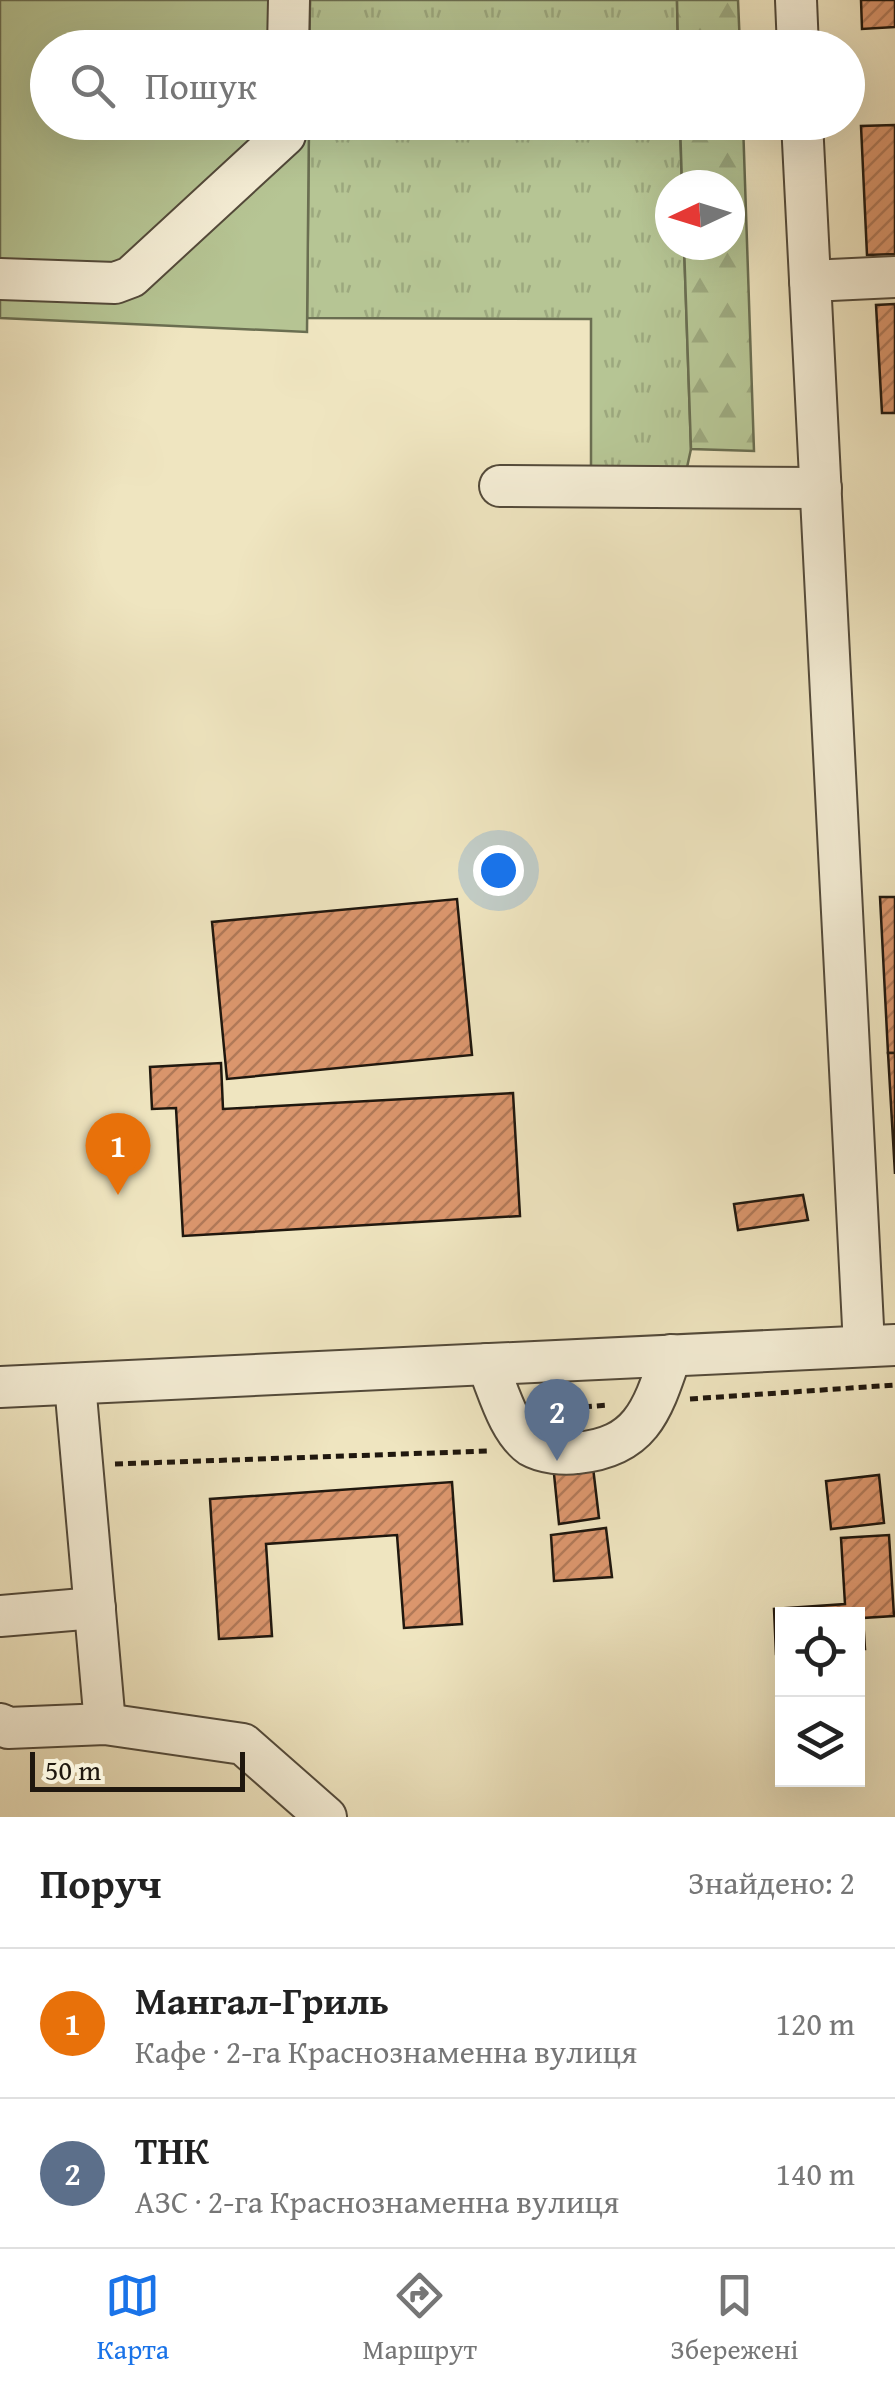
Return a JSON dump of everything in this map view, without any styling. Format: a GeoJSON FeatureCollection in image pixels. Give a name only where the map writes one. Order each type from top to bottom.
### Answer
{"type":"FeatureCollection","features":[{"type":"Feature","properties":{"kind":"street"},"geometry":{"type":"LineString","coordinates":[[288,30],[289,0]]}},
{"type":"Feature","properties":{"kind":"street"},"geometry":{"type":"LineString","coordinates":[[796,0],[797,30]]}},
{"type":"Feature","properties":{"kind":"street"},"geometry":{"type":"LineString","coordinates":[[0,278],[115,283],[131,276],[281,140]]}},
{"type":"Feature","properties":{"kind":"street"},"geometry":{"type":"LineString","coordinates":[[0,1387],[879,1346],[821,488],[803,140]]}},
{"type":"Feature","properties":{"kind":"street"},"geometry":{"type":"LineString","coordinates":[[810,282],[895,277]]}},
{"type":"Feature","properties":{"kind":"street"},"geometry":{"type":"LineString","coordinates":[[500,486],[821,488]]}},
{"type":"Feature","properties":{"kind":"street"},"geometry":{"type":"LineString","coordinates":[[488,1364],[516,1429],[532,1447],[563,1455],[600,1451],[624,1442],[655,1402],[670,1355]]}},
{"type":"Feature","properties":{"kind":"street"},"geometry":{"type":"LineString","coordinates":[[75,1384],[105,1724]]}},
{"type":"Feature","properties":{"kind":"street"},"geometry":{"type":"LineString","coordinates":[[0,1616],[94,1608]]}},
{"type":"Feature","properties":{"kind":"street"},"geometry":{"type":"LineString","coordinates":[[0,1724],[8,1728],[105,1724],[243,1744],[326,1817]]}},
{"type":"Feature","properties":{"kind":"green space"},"geometry":{"type":"Polygon","coordinates":[[[0,0],[310,0],[309,30],[30,30],[30,140],[309,140],[307,332],[0,318],[0,0]]]}},
{"type":"Feature","properties":{"kind":"green space"},"geometry":{"type":"Polygon","coordinates":[[[310,0],[677,0],[678,30],[309,30],[310,0]]]}},
{"type":"Feature","properties":{"kind":"green space"},"geometry":{"type":"Polygon","coordinates":[[[677,0],[738,0],[739,30],[678,30],[677,0]]]}},
{"type":"Feature","properties":{"kind":"green space"},"geometry":{"type":"Polygon","coordinates":[[[309,140],[681,140],[682,170],[655,170],[655,260],[685,260],[691,449],[686,472],[591,471],[591,319],[307,318],[309,140]]]}},
{"type":"Feature","properties":{"kind":"green space"},"geometry":{"type":"Polygon","coordinates":[[[681,140],[744,140],[745,170],[682,170],[681,140]]]}},
{"type":"Feature","properties":{"kind":"green space"},"geometry":{"type":"Polygon","coordinates":[[[745,183],[754,451],[691,449],[685,260],[745,260],[745,183]]]}},
{"type":"Feature","properties":{"kind":"building"},"geometry":{"type":"Polygon","coordinates":[[[861,0],[895,0],[895,27],[862,29],[861,0]]]}},
{"type":"Feature","properties":{"kind":"building"},"geometry":{"type":"Polygon","coordinates":[[[895,125],[895,254],[867,255],[862,140],[865,140],[865,126],[895,125]]]}},
{"type":"Feature","properties":{"kind":"building"},"geometry":{"type":"Polygon","coordinates":[[[895,304],[895,413],[882,413],[876,305],[895,304]]]}},
{"type":"Feature","properties":{"kind":"building"},"geometry":{"type":"Polygon","coordinates":[[[880,897],[895,897],[895,1053],[888,1053],[880,897]]]}},
{"type":"Feature","properties":{"kind":"building"},"geometry":{"type":"Polygon","coordinates":[[[457,899],[472,1055],[227,1079],[212,922],[457,899]]]}},
{"type":"Feature","properties":{"kind":"building"},"geometry":{"type":"Polygon","coordinates":[[[888,1053],[895,1053],[895,1174],[888,1053]]]}},
{"type":"Feature","properties":{"kind":"building"},"geometry":{"type":"Polygon","coordinates":[[[221,1063],[223,1109],[513,1093],[520,1216],[183,1236],[176,1108],[152,1109],[150,1067],[221,1063]]]}},
{"type":"Feature","properties":{"kind":"building"},"geometry":{"type":"Polygon","coordinates":[[[803,1195],[808,1220],[738,1230],[734,1204],[803,1195]]]}},
{"type":"Feature","properties":{"kind":"building"},"geometry":{"type":"Polygon","coordinates":[[[590,1442],[599,1518],[559,1524],[551,1444],[590,1442]]]}},
{"type":"Feature","properties":{"kind":"building"},"geometry":{"type":"Polygon","coordinates":[[[879,1475],[884,1523],[831,1529],[826,1481],[879,1475]]]}},
{"type":"Feature","properties":{"kind":"building"},"geometry":{"type":"Polygon","coordinates":[[[452,1482],[462,1624],[404,1628],[397,1535],[266,1544],[272,1636],[219,1639],[210,1499],[452,1482]]]}},
{"type":"Feature","properties":{"kind":"building"},"geometry":{"type":"Polygon","coordinates":[[[606,1528],[612,1577],[554,1581],[551,1535],[606,1528]]]}},
{"type":"Feature","properties":{"kind":"building"},"geometry":{"type":"Polygon","coordinates":[[[889,1535],[894,1616],[865,1618],[865,1607],[802,1607],[845,1604],[841,1538],[889,1535]]]}},
{"type":"Feature","properties":{"kind":"place","name":"Мангал-Гриль"},"geometry":{"type":"Point","coordinates":[118,1195]}},
{"type":"Feature","properties":{"kind":"place","name":"ТНК"},"geometry":{"type":"Point","coordinates":[557,1461]}}]}
